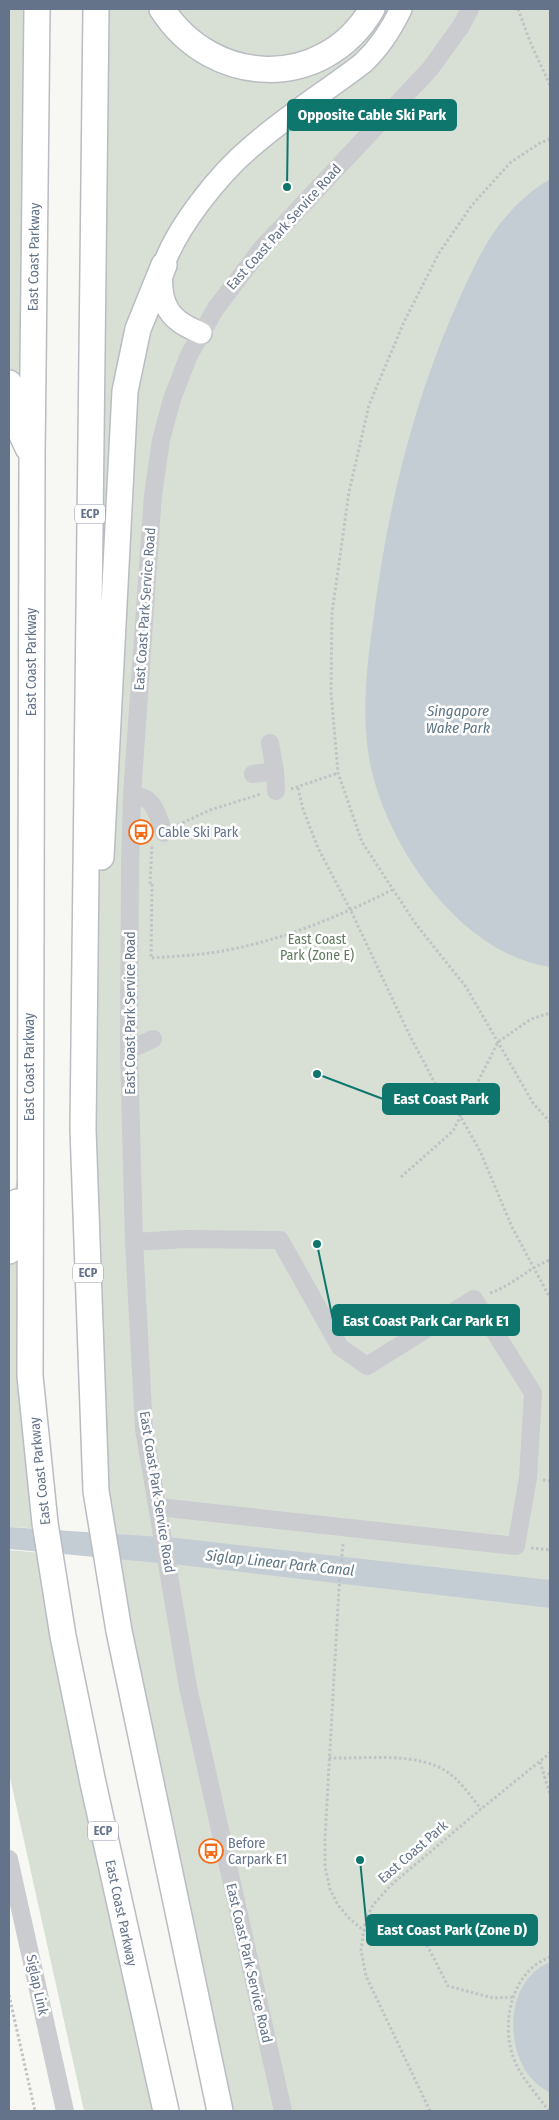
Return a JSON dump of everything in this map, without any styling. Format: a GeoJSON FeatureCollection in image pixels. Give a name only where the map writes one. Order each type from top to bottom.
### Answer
{"type":"FeatureCollection","features":[{"type":"Feature","properties":{"kind":"highway","name":"East Coast Parkway"},"geometry":{"type":"LineString","coordinates":[[37,9],[32,457],[29,1136],[30,1376],[45,1523],[60,1619],[92,1783],[166,2111]]}},
{"type":"Feature","properties":{"kind":"highway","name":"ECP"},"geometry":{"type":"LineString","coordinates":[[96,9],[83,1018],[83,1129],[96,1491],[107,1565],[131,1688],[220,2111]]}},
{"type":"Feature","properties":{"kind":"highway"},"geometry":{"type":"LineString","coordinates":[[162,9],[178,30],[203,51],[237,65],[280,70],[301,66],[333,50],[354,32],[372,9]]}},
{"type":"Feature","properties":{"kind":"highway"},"geometry":{"type":"LineString","coordinates":[[83,1018],[101,855],[125,390],[138,329],[164,265]]}},
{"type":"Feature","properties":{"kind":"highway"},"geometry":{"type":"LineString","coordinates":[[9,383],[16,422],[32,457]]}},
{"type":"Feature","properties":{"kind":"highway"},"geometry":{"type":"LineString","coordinates":[[9,1252],[29,1136]]}},
{"type":"Feature","properties":{"kind":"main road"},"geometry":{"type":"LineString","coordinates":[[201,333],[180,322],[167,307],[162,293],[164,265],[198,205],[223,174],[263,137],[362,63],[386,38],[401,9]]}},
{"type":"Feature","properties":{"kind":"street","name":"East Coast Park Service Road"},"geometry":{"type":"LineString","coordinates":[[283,2111],[188,1687],[144,1429],[134,1242],[129,1050],[132,795],[146,579],[156,467],[172,399],[189,355],[201,333],[241,272],[293,213],[430,69],[461,26],[470,9]]}},
{"type":"Feature","properties":{"kind":"street"},"geometry":{"type":"LineString","coordinates":[[270,743],[276,791]]}},
{"type":"Feature","properties":{"kind":"street"},"geometry":{"type":"LineString","coordinates":[[253,774],[275,771]]}},
{"type":"Feature","properties":{"kind":"street"},"geometry":{"type":"LineString","coordinates":[[132,795],[144,797],[151,801],[164,833]]}},
{"type":"Feature","properties":{"kind":"street"},"geometry":{"type":"LineString","coordinates":[[129,1050],[153,1039]]}},
{"type":"Feature","properties":{"kind":"street"},"geometry":{"type":"LineString","coordinates":[[134,1242],[185,1239],[280,1240],[340,1347],[367,1366],[474,1299],[534,1393],[528,1471],[516,1546],[158,1507]]}},
{"type":"Feature","properties":{"kind":"street","name":"Siglap Link"},"geometry":{"type":"LineString","coordinates":[[9,1859],[65,2111]]}},
{"type":"Feature","properties":{"kind":"path"},"geometry":{"type":"LineString","coordinates":[[518,9],[531,44],[550,85]]}},
{"type":"Feature","properties":{"kind":"path"},"geometry":{"type":"LineString","coordinates":[[550,139],[540,143],[511,162],[472,206],[439,253],[404,322],[369,405],[349,492],[332,613],[331,692],[338,773],[362,842],[392,890],[415,922],[466,986],[533,1103],[550,1122]]}},
{"type":"Feature","properties":{"kind":"path"},"geometry":{"type":"LineString","coordinates":[[338,773],[298,788],[276,791],[210,810],[152,839],[152,958],[189,956],[270,940],[350,911],[392,890]]}},
{"type":"Feature","properties":{"kind":"path"},"geometry":{"type":"LineString","coordinates":[[298,788],[311,832],[408,1034],[438,1089],[460,1116],[480,1151],[512,1227],[550,1298]]}},
{"type":"Feature","properties":{"kind":"path"},"geometry":{"type":"LineString","coordinates":[[143,884],[152,884]]}},
{"type":"Feature","properties":{"kind":"path"},"geometry":{"type":"LineString","coordinates":[[401,1177],[453,1131],[498,1042],[532,1020],[550,1013]]}},
{"type":"Feature","properties":{"kind":"path"},"geometry":{"type":"LineString","coordinates":[[474,1299],[503,1289],[534,1268],[550,1260]]}},
{"type":"Feature","properties":{"kind":"path"},"geometry":{"type":"LineString","coordinates":[[342,1553],[338,1588],[324,1838],[327,1878],[330,1889],[338,1905],[362,1930],[427,1945],[448,1986],[493,1998],[514,1997]]}},
{"type":"Feature","properties":{"kind":"path","name":"East Coast Park"},"geometry":{"type":"LineString","coordinates":[[430,2111],[366,1976],[361,1956],[362,1930],[370,1910],[382,1894],[480,1809],[550,1753]]}},
{"type":"Feature","properties":{"kind":"path"},"geometry":{"type":"LineString","coordinates":[[329,1758],[403,1759],[428,1763],[449,1773],[459,1782],[480,1809]]}},
{"type":"Feature","properties":{"kind":"path"},"geometry":{"type":"LineString","coordinates":[[540,1762],[550,1794]]}},
{"type":"Feature","properties":{"kind":"path"},"geometry":{"type":"LineString","coordinates":[[544,1778],[550,1773]]}},
{"type":"Feature","properties":{"kind":"path"},"geometry":{"type":"LineString","coordinates":[[549,2111],[524,2078],[514,2058],[508,2031],[514,1997],[527,1973],[539,1962],[550,1956]]}},
{"type":"Feature","properties":{"kind":"path"},"geometry":{"type":"LineString","coordinates":[[9,1995],[35,2111]]}},
{"type":"Feature","properties":{"kind":"green space"},"geometry":{"type":"Polygon","coordinates":[[[9,9],[37,9],[31,455],[9,380],[9,9]]]}},
{"type":"Feature","properties":{"kind":"green space","name":"East Coast Park (Zone E)"},"geometry":{"type":"Polygon","coordinates":[[[95,9],[550,9],[550,2111],[221,2111],[106,1558],[83,1129],[95,9]]]}},
{"type":"Feature","properties":{"kind":"green space"},"geometry":{"type":"Polygon","coordinates":[[[26,1134],[48,1529],[9,1527],[9,1219],[26,1134]]]}},
{"type":"Feature","properties":{"kind":"green space"},"geometry":{"type":"Polygon","coordinates":[[[9,1550],[52,1554],[167,2111],[84,2111],[9,1773],[9,1550]]]}},
{"type":"Feature","properties":{"kind":"water","name":"Singapore Wake Park"},"geometry":{"type":"Polygon","coordinates":[[[550,179],[550,967],[516,958],[484,940],[455,916],[429,887],[407,854],[389,820],[375,785],[366,735],[365,703],[367,670],[378,583],[393,505],[412,428],[437,352],[473,268],[485,246],[516,205],[550,179]]]}},
{"type":"Feature","properties":{"kind":"water","name":"Siglap Linear Park Canal"},"geometry":{"type":"Polygon","coordinates":[[[9,1527],[177,1538],[550,1580],[550,1608],[181,1565],[9,1549],[9,1527]]]}},
{"type":"Feature","properties":{"kind":"water"},"geometry":{"type":"Polygon","coordinates":[[[550,1962],[550,2093],[536,2083],[525,2070],[515,2041],[513,2025],[519,1995],[526,1981],[536,1970],[550,1962]]]}},
{"type":"Feature","properties":{"kind":"place","name":"Opposite Cable Ski Park"},"geometry":{"type":"Point","coordinates":[287,187]}},
{"type":"Feature","properties":{"kind":"place","name":"Cable Ski Park"},"geometry":{"type":"Point","coordinates":[141,832]}},
{"type":"Feature","properties":{"kind":"place","name":"East Coast Park"},"geometry":{"type":"Point","coordinates":[317,1074]}},
{"type":"Feature","properties":{"kind":"place","name":"East Coast Park Car Park E1"},"geometry":{"type":"Point","coordinates":[317,1244]}},
{"type":"Feature","properties":{"kind":"place","name":"Before Carpark E1"},"geometry":{"type":"Point","coordinates":[211,1851]}},
{"type":"Feature","properties":{"kind":"place","name":"East Coast Park (Zone D)"},"geometry":{"type":"Point","coordinates":[360,1860]}}]}
